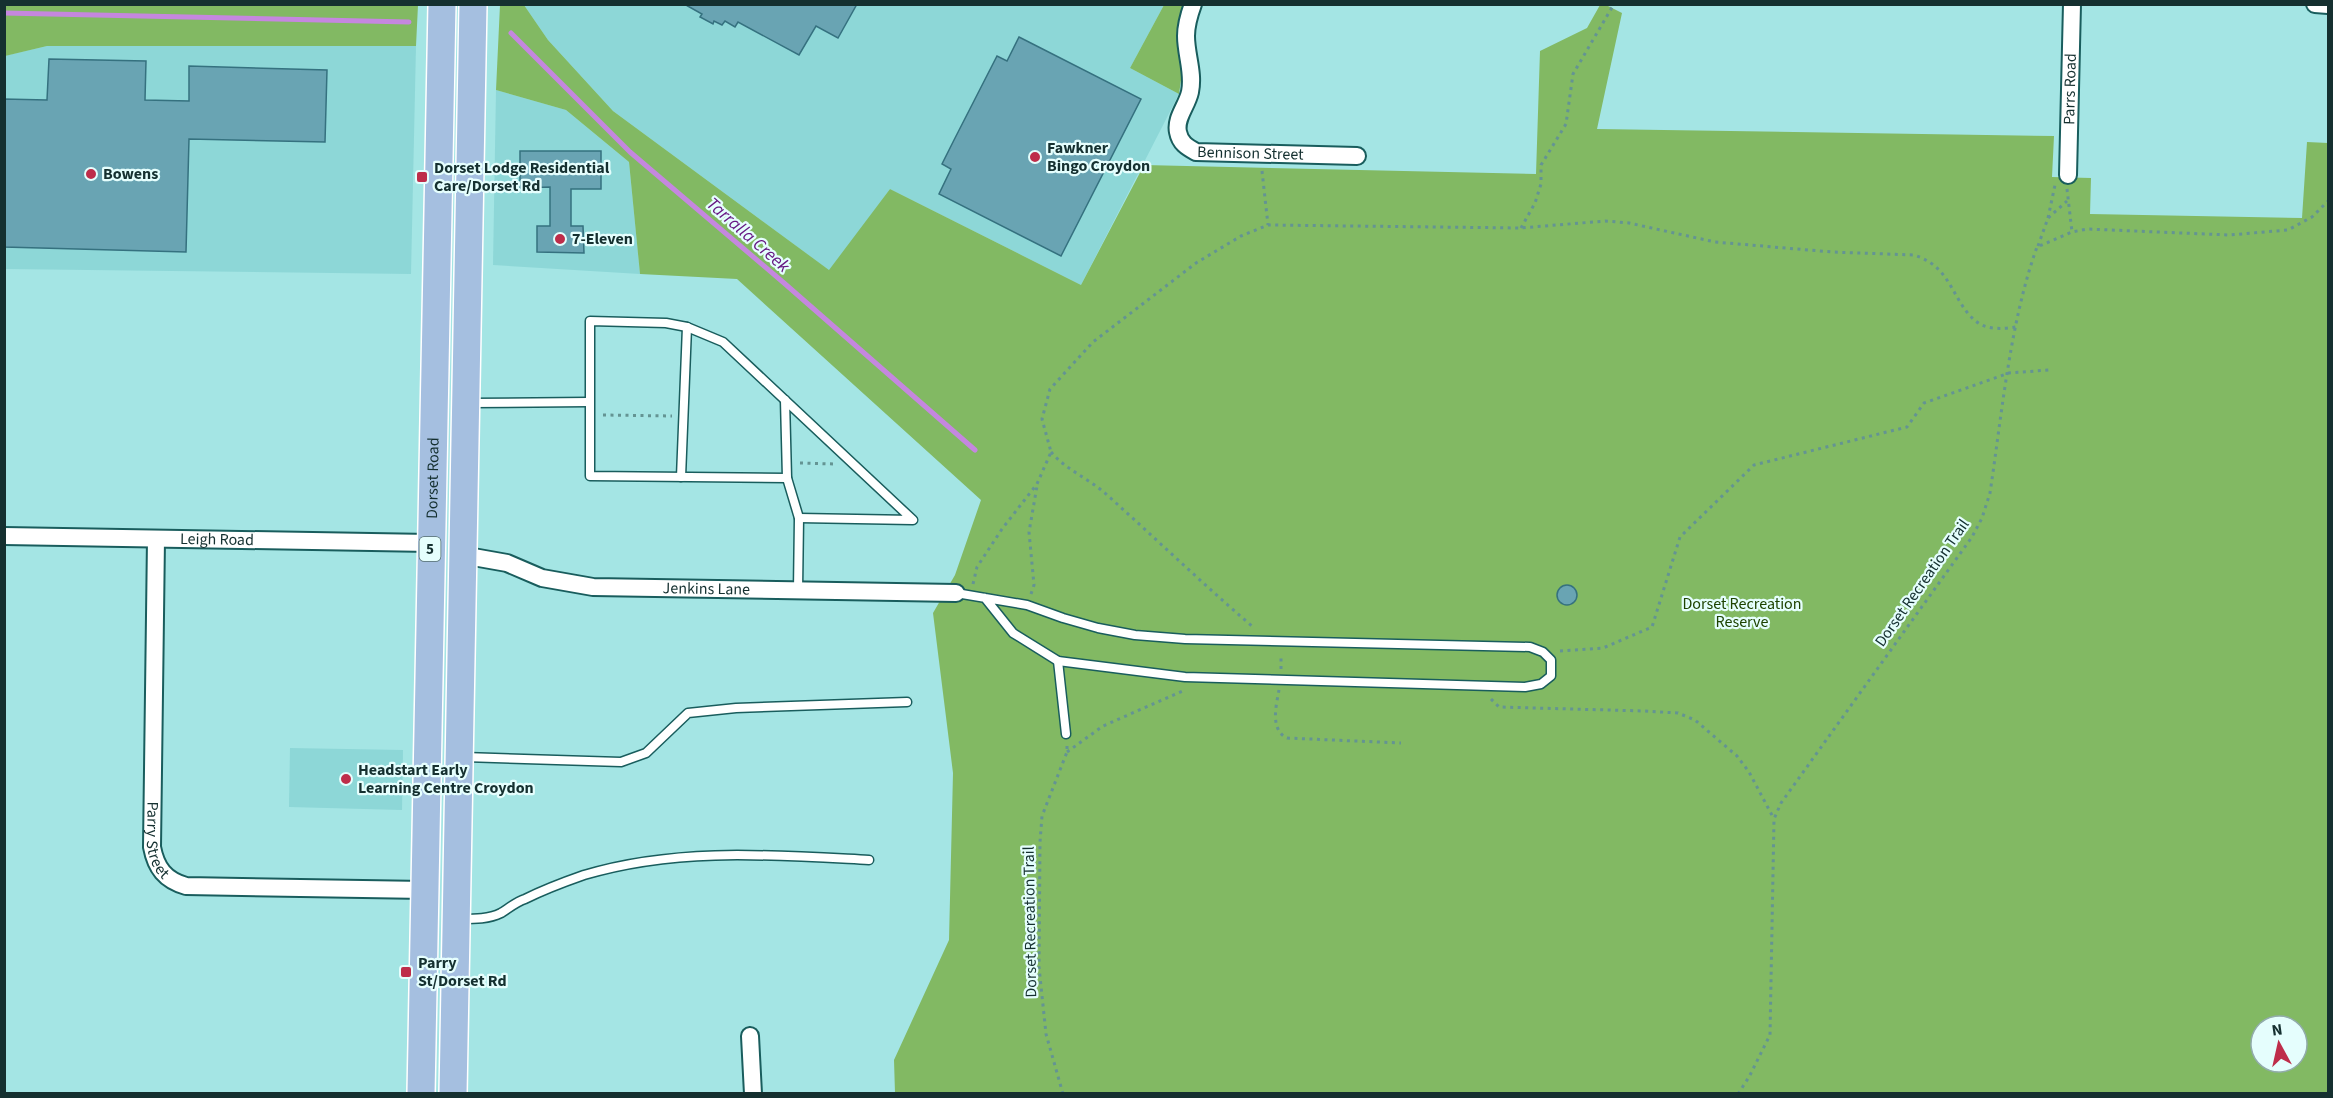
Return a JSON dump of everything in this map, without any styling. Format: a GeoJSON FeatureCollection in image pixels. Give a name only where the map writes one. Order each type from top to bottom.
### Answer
{"type":"FeatureCollection","features":[{"type":"Feature","properties":{"kind":"main road","name":"Dorset Road"},"geometry":{"type":"LineString","coordinates":[[421,1094],[442,4]]}},
{"type":"Feature","properties":{"kind":"main road","name":"Dorset Road"},"geometry":{"type":"LineString","coordinates":[[453,1094],[457,757],[472,4]]}},
{"type":"Feature","properties":{"kind":"main road"},"geometry":{"type":"LineString","coordinates":[[437,237],[468,238]]}},
{"type":"Feature","properties":{"kind":"main road"},"geometry":{"type":"LineString","coordinates":[[430,543],[462,555]]}},
{"type":"Feature","properties":{"kind":"street","name":"Bennison Street"},"geometry":{"type":"LineString","coordinates":[[1193,4],[1185,38],[1191,76],[1190,93],[1177,122],[1178,134],[1183,145],[1196,152],[1357,156]]}},
{"type":"Feature","properties":{"kind":"street","name":"Parrs Road"},"geometry":{"type":"LineString","coordinates":[[2068,172],[2072,4]]}},
{"type":"Feature","properties":{"kind":"street"},"geometry":{"type":"LineString","coordinates":[[2315,4],[2328,5]]}},
{"type":"Feature","properties":{"kind":"street","name":"Leigh Road"},"geometry":{"type":"LineString","coordinates":[[4,536],[430,543]]}},
{"type":"Feature","properties":{"kind":"street","name":"Parry Street"},"geometry":{"type":"LineString","coordinates":[[156,540],[152,847],[155,862],[164,875],[174,883],[186,886],[424,890]]}},
{"type":"Feature","properties":{"kind":"street","name":"Jenkins Lane"},"geometry":{"type":"LineString","coordinates":[[462,555],[507,563],[542,578],[593,587],[963,594]]}},
{"type":"Feature","properties":{"kind":"street"},"geometry":{"type":"LineString","coordinates":[[750,1036],[753,1094]]}},
{"type":"Feature","properties":{"kind":"lane"},"geometry":{"type":"LineString","coordinates":[[787,478],[590,476],[590,321],[666,323],[687,327],[723,342],[913,520],[799,518]]}},
{"type":"Feature","properties":{"kind":"lane"},"geometry":{"type":"LineString","coordinates":[[681,477],[687,327]]}},
{"type":"Feature","properties":{"kind":"lane"},"geometry":{"type":"LineString","coordinates":[[785,400],[787,478],[799,518],[798,590]]}},
{"type":"Feature","properties":{"kind":"lane"},"geometry":{"type":"LineString","coordinates":[[464,403],[589,402]]}},
{"type":"Feature","properties":{"kind":"lane"},"geometry":{"type":"LineString","coordinates":[[963,594],[1027,605],[1063,618],[1135,635],[1185,639],[1530,648],[1543,652],[1551,660],[1551,676],[1541,684],[1525,687],[1281,681],[1185,677],[1058,661],[1013,633],[985,598]]}},
{"type":"Feature","properties":{"kind":"lane"},"geometry":{"type":"LineString","coordinates":[[1058,661],[1066,734]]}},
{"type":"Feature","properties":{"kind":"lane"},"geometry":{"type":"LineString","coordinates":[[457,757],[621,762],[646,753],[688,713],[736,708],[908,702]]}},
{"type":"Feature","properties":{"kind":"lane"},"geometry":{"type":"LineString","coordinates":[[455,919],[480,919],[500,914],[523,899],[584,875],[647,862],[702,855],[752,854],[869,860]]}},
{"type":"Feature","properties":{"kind":"path"},"geometry":{"type":"LineString","coordinates":[[1521,228],[1535,204],[1541,184],[1541,165],[1566,124],[1573,74],[1614,4]]}},
{"type":"Feature","properties":{"kind":"path"},"geometry":{"type":"LineString","coordinates":[[1260,154],[1268,225]]}},
{"type":"Feature","properties":{"kind":"path"},"geometry":{"type":"LineString","coordinates":[[2068,172],[2067,201],[2072,232]]}},
{"type":"Feature","properties":{"kind":"path","name":"Dorset Recreation Trail"},"geometry":{"type":"LineString","coordinates":[[1738,1094],[1770,1035],[1774,819],[1788,793],[1972,537],[1982,518],[1990,493],[2016,327],[2031,266],[2048,218],[2055,181],[2058,174],[2068,172]]}},
{"type":"Feature","properties":{"kind":"path"},"geometry":{"type":"LineString","coordinates":[[2048,218],[2067,201]]}},
{"type":"Feature","properties":{"kind":"path"},"geometry":{"type":"LineString","coordinates":[[2037,247],[2072,232],[2086,229],[2229,235],[2288,230],[2312,217],[2328,201]]}},
{"type":"Feature","properties":{"kind":"path"},"geometry":{"type":"LineString","coordinates":[[1264,640],[1257,630],[1188,571],[1102,491],[1061,463],[1051,452],[1042,419],[1050,389],[1093,342],[1196,263],[1241,236],[1268,225],[1521,228],[1605,221],[1715,242],[1832,252],[1914,255],[1937,267],[1968,314],[1980,324],[1992,328],[2016,327]]}},
{"type":"Feature","properties":{"kind":"path"},"geometry":{"type":"LineString","coordinates":[[1543,652],[1603,648],[1652,627],[1680,537],[1754,465],[1907,427],[1924,403],[2009,373],[2049,370]]}},
{"type":"Feature","properties":{"kind":"path"},"geometry":{"type":"LineString","coordinates":[[590,416],[682,416]]}},
{"type":"Feature","properties":{"kind":"path"},"geometry":{"type":"LineString","coordinates":[[1027,605],[1034,585],[1029,532],[1037,484],[1051,452]]}},
{"type":"Feature","properties":{"kind":"path"},"geometry":{"type":"LineString","coordinates":[[786,463],[853,464]]}},
{"type":"Feature","properties":{"kind":"path"},"geometry":{"type":"LineString","coordinates":[[963,594],[977,567],[1002,529],[1037,484]]}},
{"type":"Feature","properties":{"kind":"path"},"geometry":{"type":"LineString","coordinates":[[1281,641],[1281,681],[1276,707],[1280,735],[1287,738],[1401,743]]}},
{"type":"Feature","properties":{"kind":"path","name":"Dorset Recreation Trail"},"geometry":{"type":"LineString","coordinates":[[1063,1094],[1046,1034],[1039,967],[1042,816],[1067,752],[1104,726],[1211,678]]}},
{"type":"Feature","properties":{"kind":"path"},"geometry":{"type":"LineString","coordinates":[[1479,686],[1499,707],[1678,713],[1695,720],[1737,756],[1749,772],[1774,819]]}},
{"type":"Feature","properties":{"kind":"shaded area"},"geometry":{"type":"Polygon","coordinates":[[[524,5],[1164,5],[1130,68],[1179,94],[1081,285],[890,189],[830,271],[613,111],[548,40],[524,5]]]}},
{"type":"Feature","properties":{"kind":"shaded area"},"geometry":{"type":"Polygon","coordinates":[[[47,46],[416,46],[411,274],[5,269],[4,56],[47,46]]]}},
{"type":"Feature","properties":{"kind":"shaded area"},"geometry":{"type":"Polygon","coordinates":[[[496,90],[566,110],[629,162],[640,274],[493,265],[496,90]]]}},
{"type":"Feature","properties":{"kind":"shaded area","name":"Headstart Early Learning Centre Croydon"},"geometry":{"type":"Polygon","coordinates":[[[290,748],[403,750],[402,810],[289,807],[290,748]]]}},
{"type":"Feature","properties":{"kind":"green space"},"geometry":{"type":"Polygon","coordinates":[[[4,5],[418,5],[416,46],[47,46],[5,56],[4,5]]]}},
{"type":"Feature","properties":{"kind":"green space","name":"Dorset Recreation Reserve"},"geometry":{"type":"Polygon","coordinates":[[[500,5],[524,5],[548,40],[613,111],[829,270],[890,189],[1081,285],[1144,165],[1536,174],[1540,51],[1587,28],[1600,5],[1606,5],[1622,13],[1597,129],[2054,136],[2052,177],[2091,178],[2090,214],[2302,218],[2307,142],[2328,143],[2328,1093],[895,1093],[894,1060],[949,940],[953,773],[933,613],[955,575],[981,500],[737,279],[640,274],[629,162],[566,110],[496,90],[500,5]]]}},
{"type":"Feature","properties":{"kind":"green space"},"geometry":{"type":"Polygon","coordinates":[[[1164,5],[1184,5],[1182,73],[1179,94],[1130,68],[1164,5]]]}},
{"type":"Feature","properties":{"kind":"building"},"geometry":{"type":"Polygon","coordinates":[[[684,4],[857,4],[838,38],[816,26],[799,55],[738,22],[735,27],[725,21],[722,25],[714,21],[713,24],[700,17],[702,14],[684,4]]]}},
{"type":"Feature","properties":{"kind":"building","name":"Fawkner Bingo Croydon"},"geometry":{"type":"Polygon","coordinates":[[[1019,37],[1141,99],[1061,256],[939,194],[951,169],[942,164],[954,140],[997,56],[1007,61],[1019,37]]]}},
{"type":"Feature","properties":{"kind":"building"},"geometry":{"type":"Polygon","coordinates":[[[49,59],[146,61],[145,100],[189,101],[189,66],[327,70],[325,142],[189,139],[186,252],[4,247],[4,99],[47,100],[49,59]]]}},
{"type":"Feature","properties":{"kind":"building"},"geometry":{"type":"Polygon","coordinates":[[[520,151],[601,151],[601,189],[571,189],[571,226],[583,226],[584,253],[537,252],[537,226],[550,226],[550,187],[520,188],[520,151]]]}},
{"type":"Feature","properties":{"kind":"building"},"geometry":{"type":"Polygon","coordinates":[[[1563,585],[1571,585],[1577,591],[1577,599],[1571,605],[1563,605],[1557,599],[1557,591],[1563,585]]]}},
{"type":"Feature","properties":{"kind":"waterway","name":"Tarralla Creek"},"geometry":{"type":"LineString","coordinates":[[4,13],[409,22]]}},
{"type":"Feature","properties":{"kind":"waterway","name":"Tarralla Creek"},"geometry":{"type":"LineString","coordinates":[[511,33],[630,152],[975,450]]}},
{"type":"Feature","properties":{"kind":"place","name":"Fawkner Bingo Croydon"},"geometry":{"type":"Point","coordinates":[1035,157]}},
{"type":"Feature","properties":{"kind":"place","name":"Bowens"},"geometry":{"type":"Point","coordinates":[91,174]}},
{"type":"Feature","properties":{"kind":"place","name":"Dorset Lodge Residential Care/Dorset Rd"},"geometry":{"type":"Point","coordinates":[422,177]}},
{"type":"Feature","properties":{"kind":"place","name":"7-Eleven"},"geometry":{"type":"Point","coordinates":[560,239]}},
{"type":"Feature","properties":{"kind":"place","name":"Headstart Early Learning Centre Croydon"},"geometry":{"type":"Point","coordinates":[346,779]}},
{"type":"Feature","properties":{"kind":"place","name":"Parry St/Dorset Rd"},"geometry":{"type":"Point","coordinates":[406,972]}}]}
